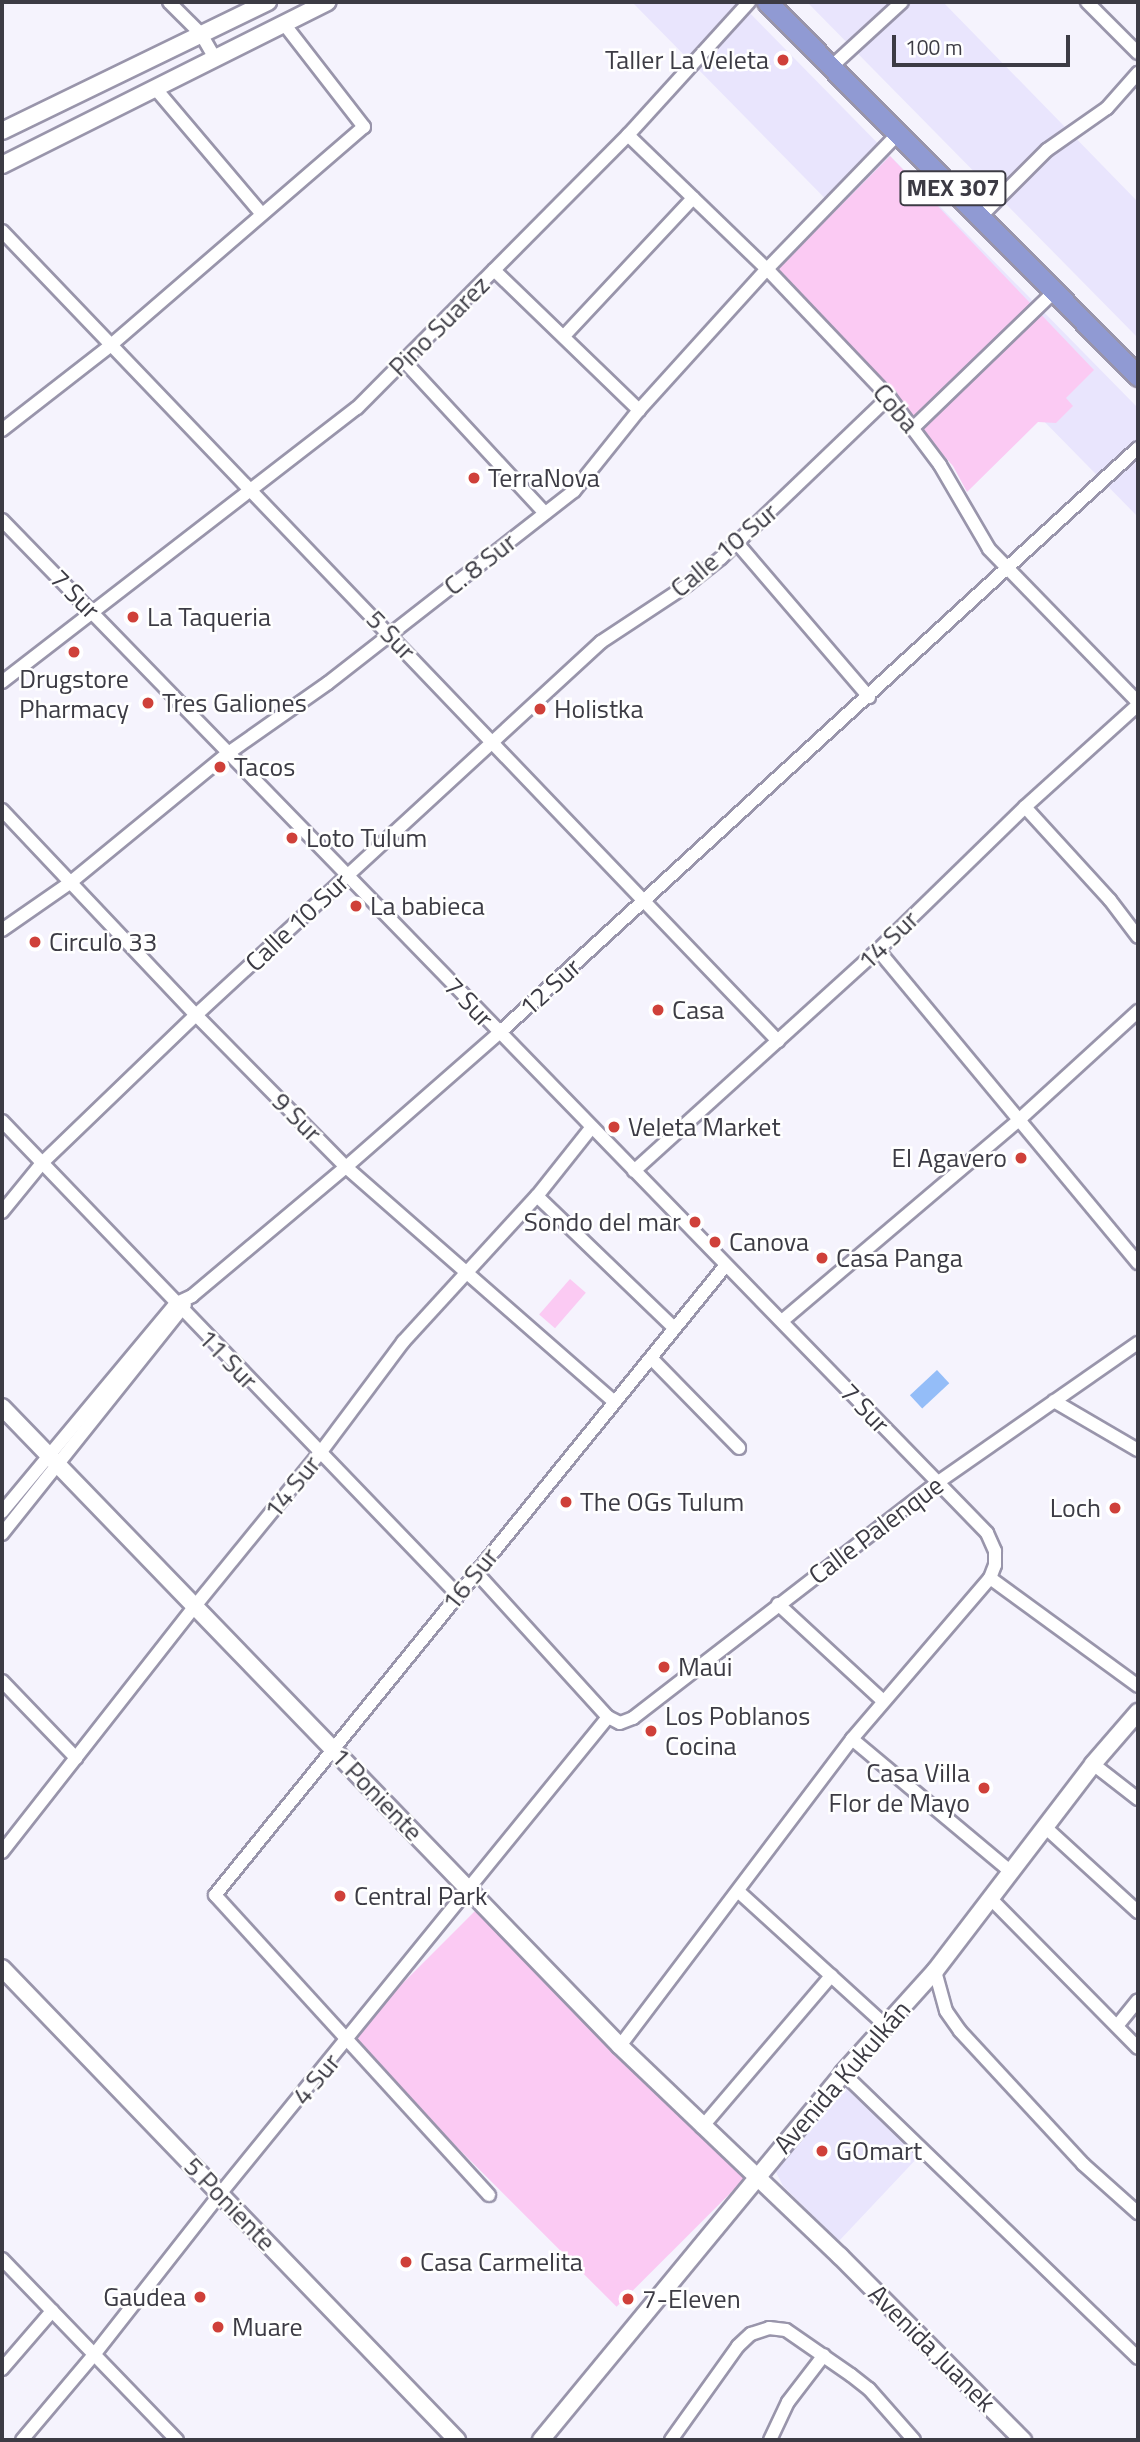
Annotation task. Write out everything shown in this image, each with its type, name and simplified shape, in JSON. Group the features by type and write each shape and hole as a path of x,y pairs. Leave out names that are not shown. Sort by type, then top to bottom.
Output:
{"highway":[{"name":"MEX 307","path":"767,2 899,132 1054,292 1136,368"}],"street":[{"path":"169,2 201,34 215,58"},
{"path":"2,131 268,2"},
{"path":"2,164 328,2"},
{"name":"Pino Suarez","path":"2,682 357,408 628,135 749,2"},
{"path":"831,67 901,2"},
{"path":"1087,2 1138,53"},
{"path":"2,430 111,345 364,127 284,24"},
{"path":"980,216 1047,150 1107,108 1138,73"},
{"path":"155,88 262,214"},
{"name":"C. 8 Sur","path":"2,930 71,881 227,754 328,683 573,491 639,410 767,269 899,132"},
{"name":"Coba","path":"628,135 767,269 889,397 940,465 975,529 1008,569 1138,704"},
{"path":"564,336 693,198"},
{"name":"5 Sur","path":"2,231 391,634 493,745 778,1041"},
{"path":"494,270 639,410"},
{"path":"914,427 1054,292"},
{"path":"405,362 545,513"},
{"name":"Calle 10 Sur","path":"2,1212 42,1164 196,1015 493,745 601,642 683,588 737,543 889,397"},
{"name":"12 Sur","path":"178,1308 346,1167 499,1033 1138,448"},
{"name":"7 Sur","path":"2,520 94,612 346,877 987,1533 995,1551 995,1565 990,1578"},
{"path":"737,543 869,697"},
{"name":"14 Sur","path":"634,1171 878,950 1025,807 1138,704"},
{"path":"1025,807 1110,900 1138,937"},
{"name":"9 Sur","path":"2,810 196,1015 346,1167 614,1402"},
{"path":"878,950 1021,1118 1138,1263"},
{"path":"782,1321 1021,1118 1138,1011"},
{"name":"11 Sur","path":"2,1121 178,1308 457,1594"},
{"name":"14 Sur","path":"2,1852 195,1606 320,1453 403,1342 537,1196 591,1128"},
{"path":"537,1196 674,1328"},
{"name":"16 Sur","path":"347,2042 215,1895 726,1265"},
{"path":"6,1507 53,1460 178,1308"},
{"name":"Calle Palenque","path":"614,1720 633,1718 937,1483 1138,1343"},
{"path":"651,1358 740,1448"},
{"path":"1054,1401 1138,1450"},
{"name":"1 Poniente","path":"2,1407 620,2046 756,2177"},
{"path":"2,1534 21,1511 53,1460"},
{"path":"6,1507 21,1511"},
{"path":"475,1572 614,1720"},
{"path":"620,2046 852,1739 990,1578 1138,1686"},
{"path":"778,1604 883,1701"},
{"path":"2,1681 76,1758"},
{"name":"Avenida Kukulkán","path":"541,2440 843,2073 935,1971 1093,1765 1138,1712"},
{"name":"4 Sur","path":"22,2440 93,2356 220,2194 347,2042 468,1889 614,1720"},
{"path":"852,1739 1011,1872"},
{"path":"1093,1765 1138,1799"},
{"path":"1045,1827 1138,1912"},
{"path":"739,1892 885,2025"},
{"path":"991,1899 1138,2048"},
{"name":"5 Poniente","path":"2,1968 457,2440"},
{"path":"935,1971 946,2011 960,2031 1083,2164 1138,2213"},
{"path":"702,2127 831,1976"},
{"path":"1117,2026 1138,2000"},
{"path":"347,2042 489,2195"},
{"path":"843,2073 1138,2358"},
{"name":"Avenida Juanek","path":"756,2177 840,2256 1023,2440"},
{"path":"2,2259 177,2440"},
{"path":"2,2369 52,2311"},
{"path":"675,2439 738,2346 751,2334 769,2328 786,2330 869,2389 914,2440"},
{"path":"770,2440 788,2402 824,2355"}],"shaded area":[{"path":"632,2 739,2 1138,408 1138,517"},
{"path":"807,2 943,2 1138,202 1138,338"},
{"path":"890,156 1094,370 1066,398 1073,406 1056,423 1038,422 967,492 953,466 778,269"},
{"path":"570,1279 586,1293 555,1328 539,1314"},
{"path":"478,1908 747,2177 617,2307 348,2038"},
{"path":"848,2086 921,2154 839,2241 783,2186 775,2170"}],"water":[{"path":"937,1370 949,1383 922,1408 910,1395"}],"place":[{"name":"Taller La Veleta","path":"783,60"},
{"name":"TerraNova","path":"474,478"},
{"name":"La Taqueria","path":"133,617"},
{"name":"Drugstore Pharmacy","path":"74,652"},
{"name":"Tres Galiones","path":"148,703"},
{"name":"Holistka","path":"540,709"},
{"name":"Tacos","path":"220,767"},
{"name":"Loto Tulum","path":"292,838"},
{"name":"La babieca","path":"356,906"},
{"name":"Circulo 33","path":"35,942"},
{"name":"Casa","path":"658,1010"},
{"name":"Veleta Market","path":"614,1127"},
{"name":"El Agavero","path":"1021,1158"},
{"name":"Sondo del mar","path":"695,1222"},
{"name":"Canova","path":"715,1242"},
{"name":"Casa Panga","path":"822,1258"},
{"name":"The OGs Tulum","path":"566,1502"},
{"name":"Loch","path":"1115,1508"},
{"name":"Maui","path":"664,1667"},
{"name":"Los Poblanos Cocina","path":"651,1731"},
{"name":"Casa Villa Flor de Mayo","path":"984,1788"},
{"name":"Central Park","path":"340,1896"},
{"name":"GOmart","path":"822,2151"},
{"name":"Casa Carmelita","path":"406,2262"},
{"name":"Gaudea","path":"200,2297"},
{"name":"7-Eleven","path":"628,2299"},
{"name":"Muare","path":"218,2327"}]}
